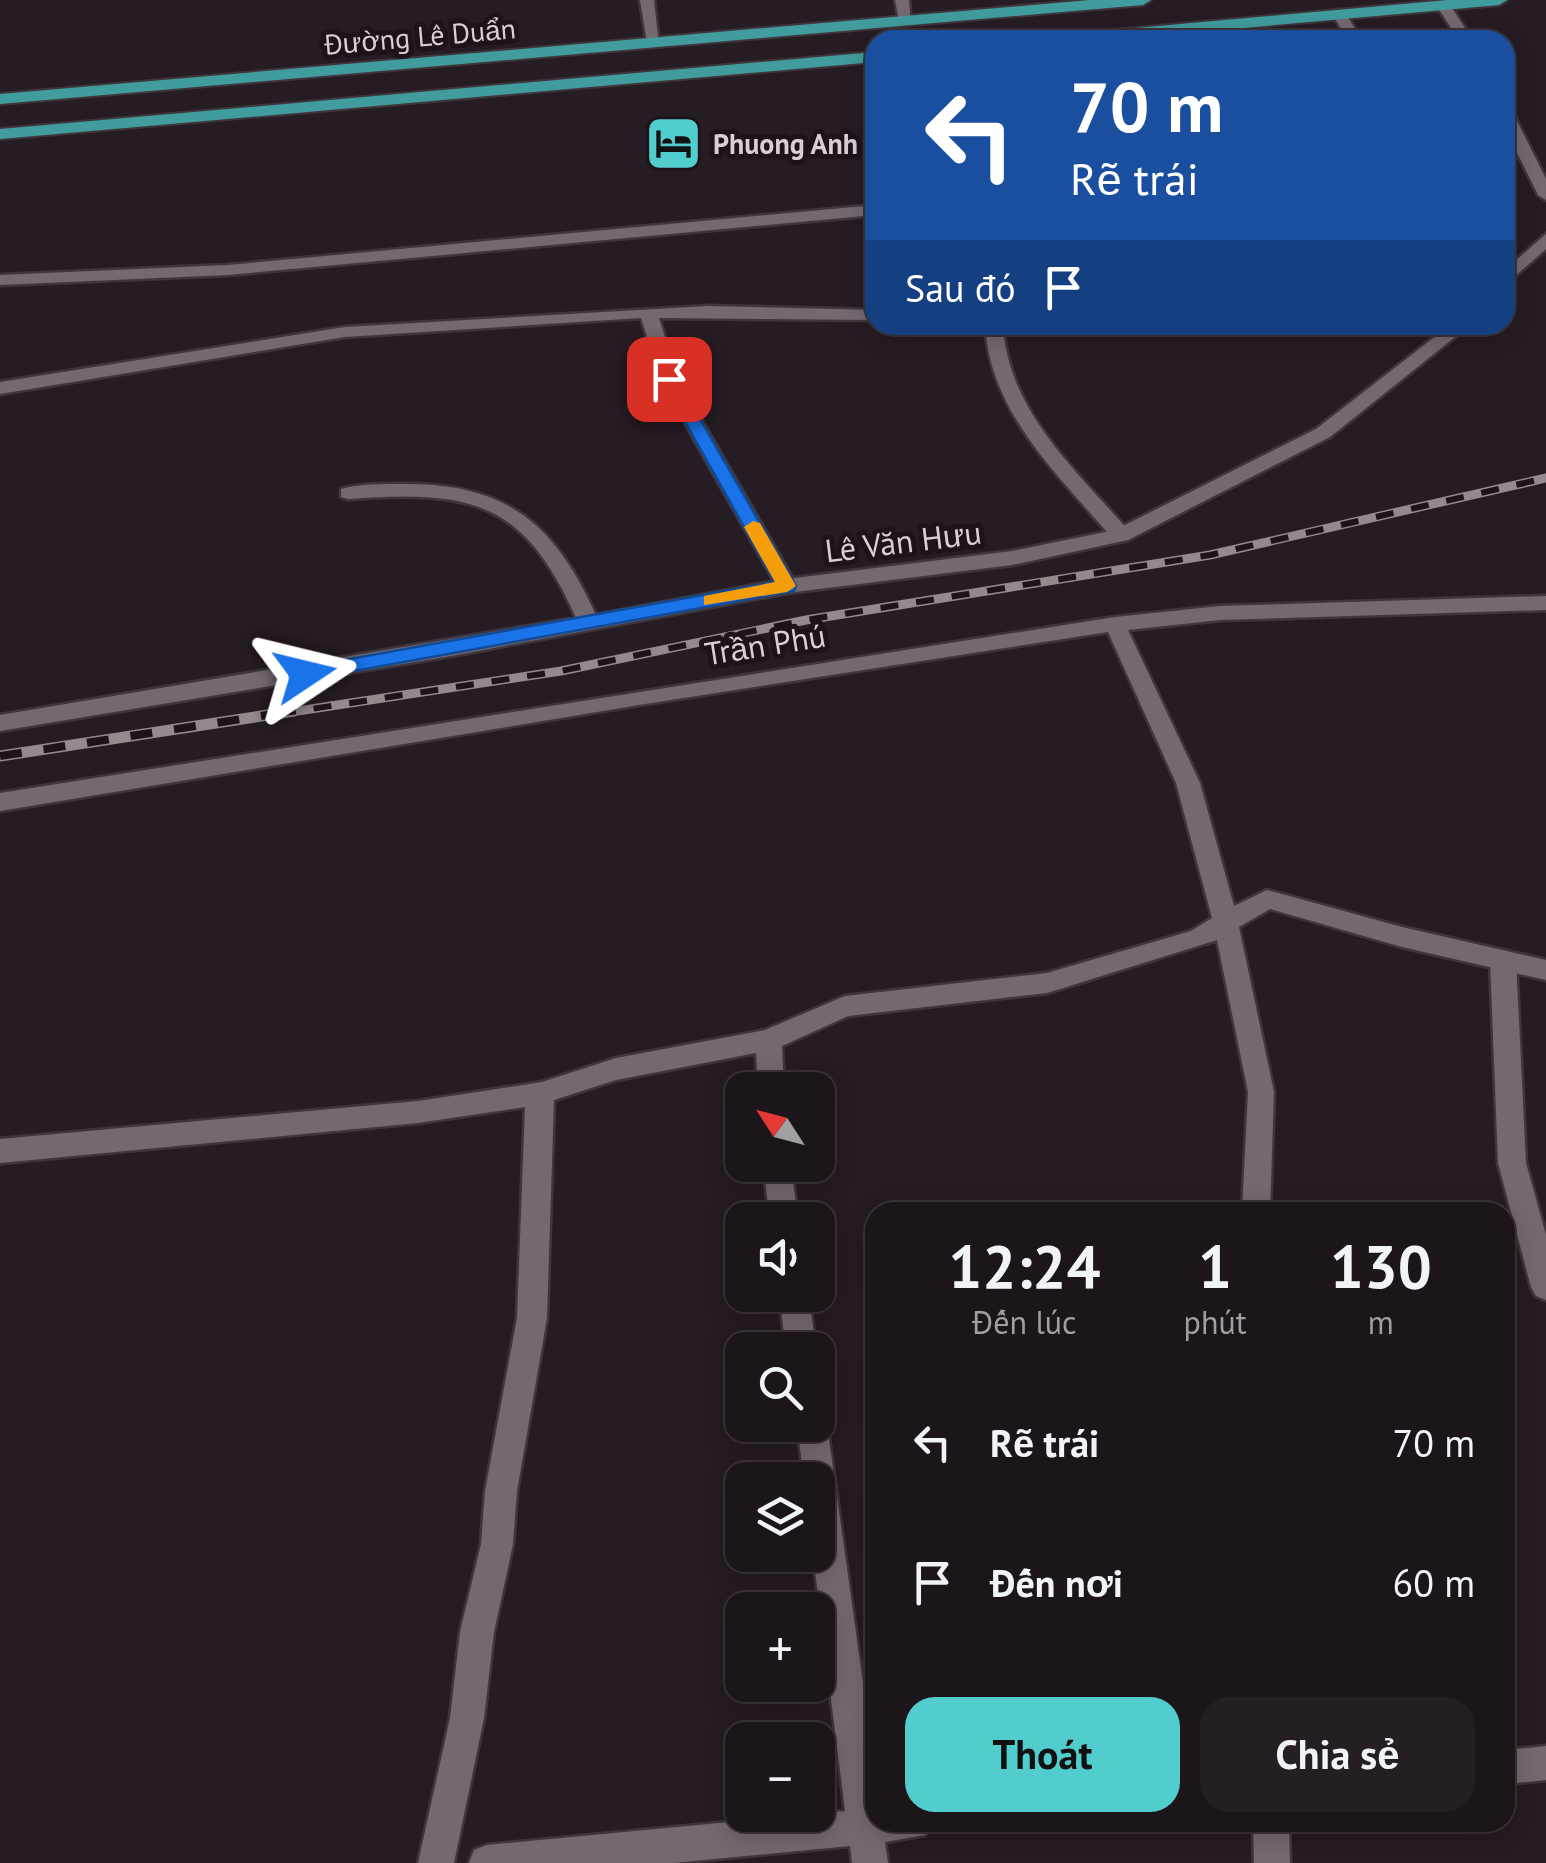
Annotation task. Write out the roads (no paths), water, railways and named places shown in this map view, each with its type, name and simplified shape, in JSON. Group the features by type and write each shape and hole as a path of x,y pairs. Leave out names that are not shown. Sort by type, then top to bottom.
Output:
{"highway":[{"name":"Đường Lê Duẩn","path":"0,100 1143,0"},
{"path":"1166,30 1499,0"},
{"path":"654,43 663,76"},
{"name":"Đường Lê Duẩn","path":"0,134 865,58"}],"street":[{"path":"647,0 654,43"},
{"path":"902,0 906,21"},
{"path":"1443,5 1459,30"},
{"path":"1339,14 1349,30"},
{"path":"1515,134 1546,194"},
{"path":"0,280 228,270 865,211"},
{"path":"1515,270 1546,239"},
{"path":"0,388 345,332 708,311 865,314"},
{"path":"649,314 669,379 787,586"},
{"path":"995,335 1000,366 1024,418 1121,535"},
{"name":"Lê Văn Hưu","path":"0,723 787,586 1012,558 1121,535 1324,432 1447,335"},
{"path":"348,493 445,489 486,499 522,523 552,552 571,576 589,623"},
{"name":"Trần Phú","path":"0,802 1114,624 1220,614 1546,603"},
{"path":"1114,624 1188,783 1226,923 1261,1092 1256,1202"},
{"path":"0,1151 200,1130 321,1123 542,1093 616,1069 768,1040 845,1006 1047,983 1199,938 1268,899 1546,970"},
{"path":"1503,960 1512,1163 1546,1286"},
{"path":"768,1040 770,1072"},
{"path":"436,1863 466,1718 477,1632 497,1544 501,1491 532,1318 538,1109 542,1093"},
{"path":"814,1442 865,1820"},
{"path":"1515,1765 1546,1763"},
{"path":"487,1863 865,1827"},
{"path":"867,1832 870,1863"},
{"path":"1271,1832 1272,1863"}],"railway":[{"path":"278,714 561,671 806,620 1210,555 1546,478"},
{"path":"0,756 294,711"}],"place":[{"name":"Phuong Anh","path":"674,143"}]}
